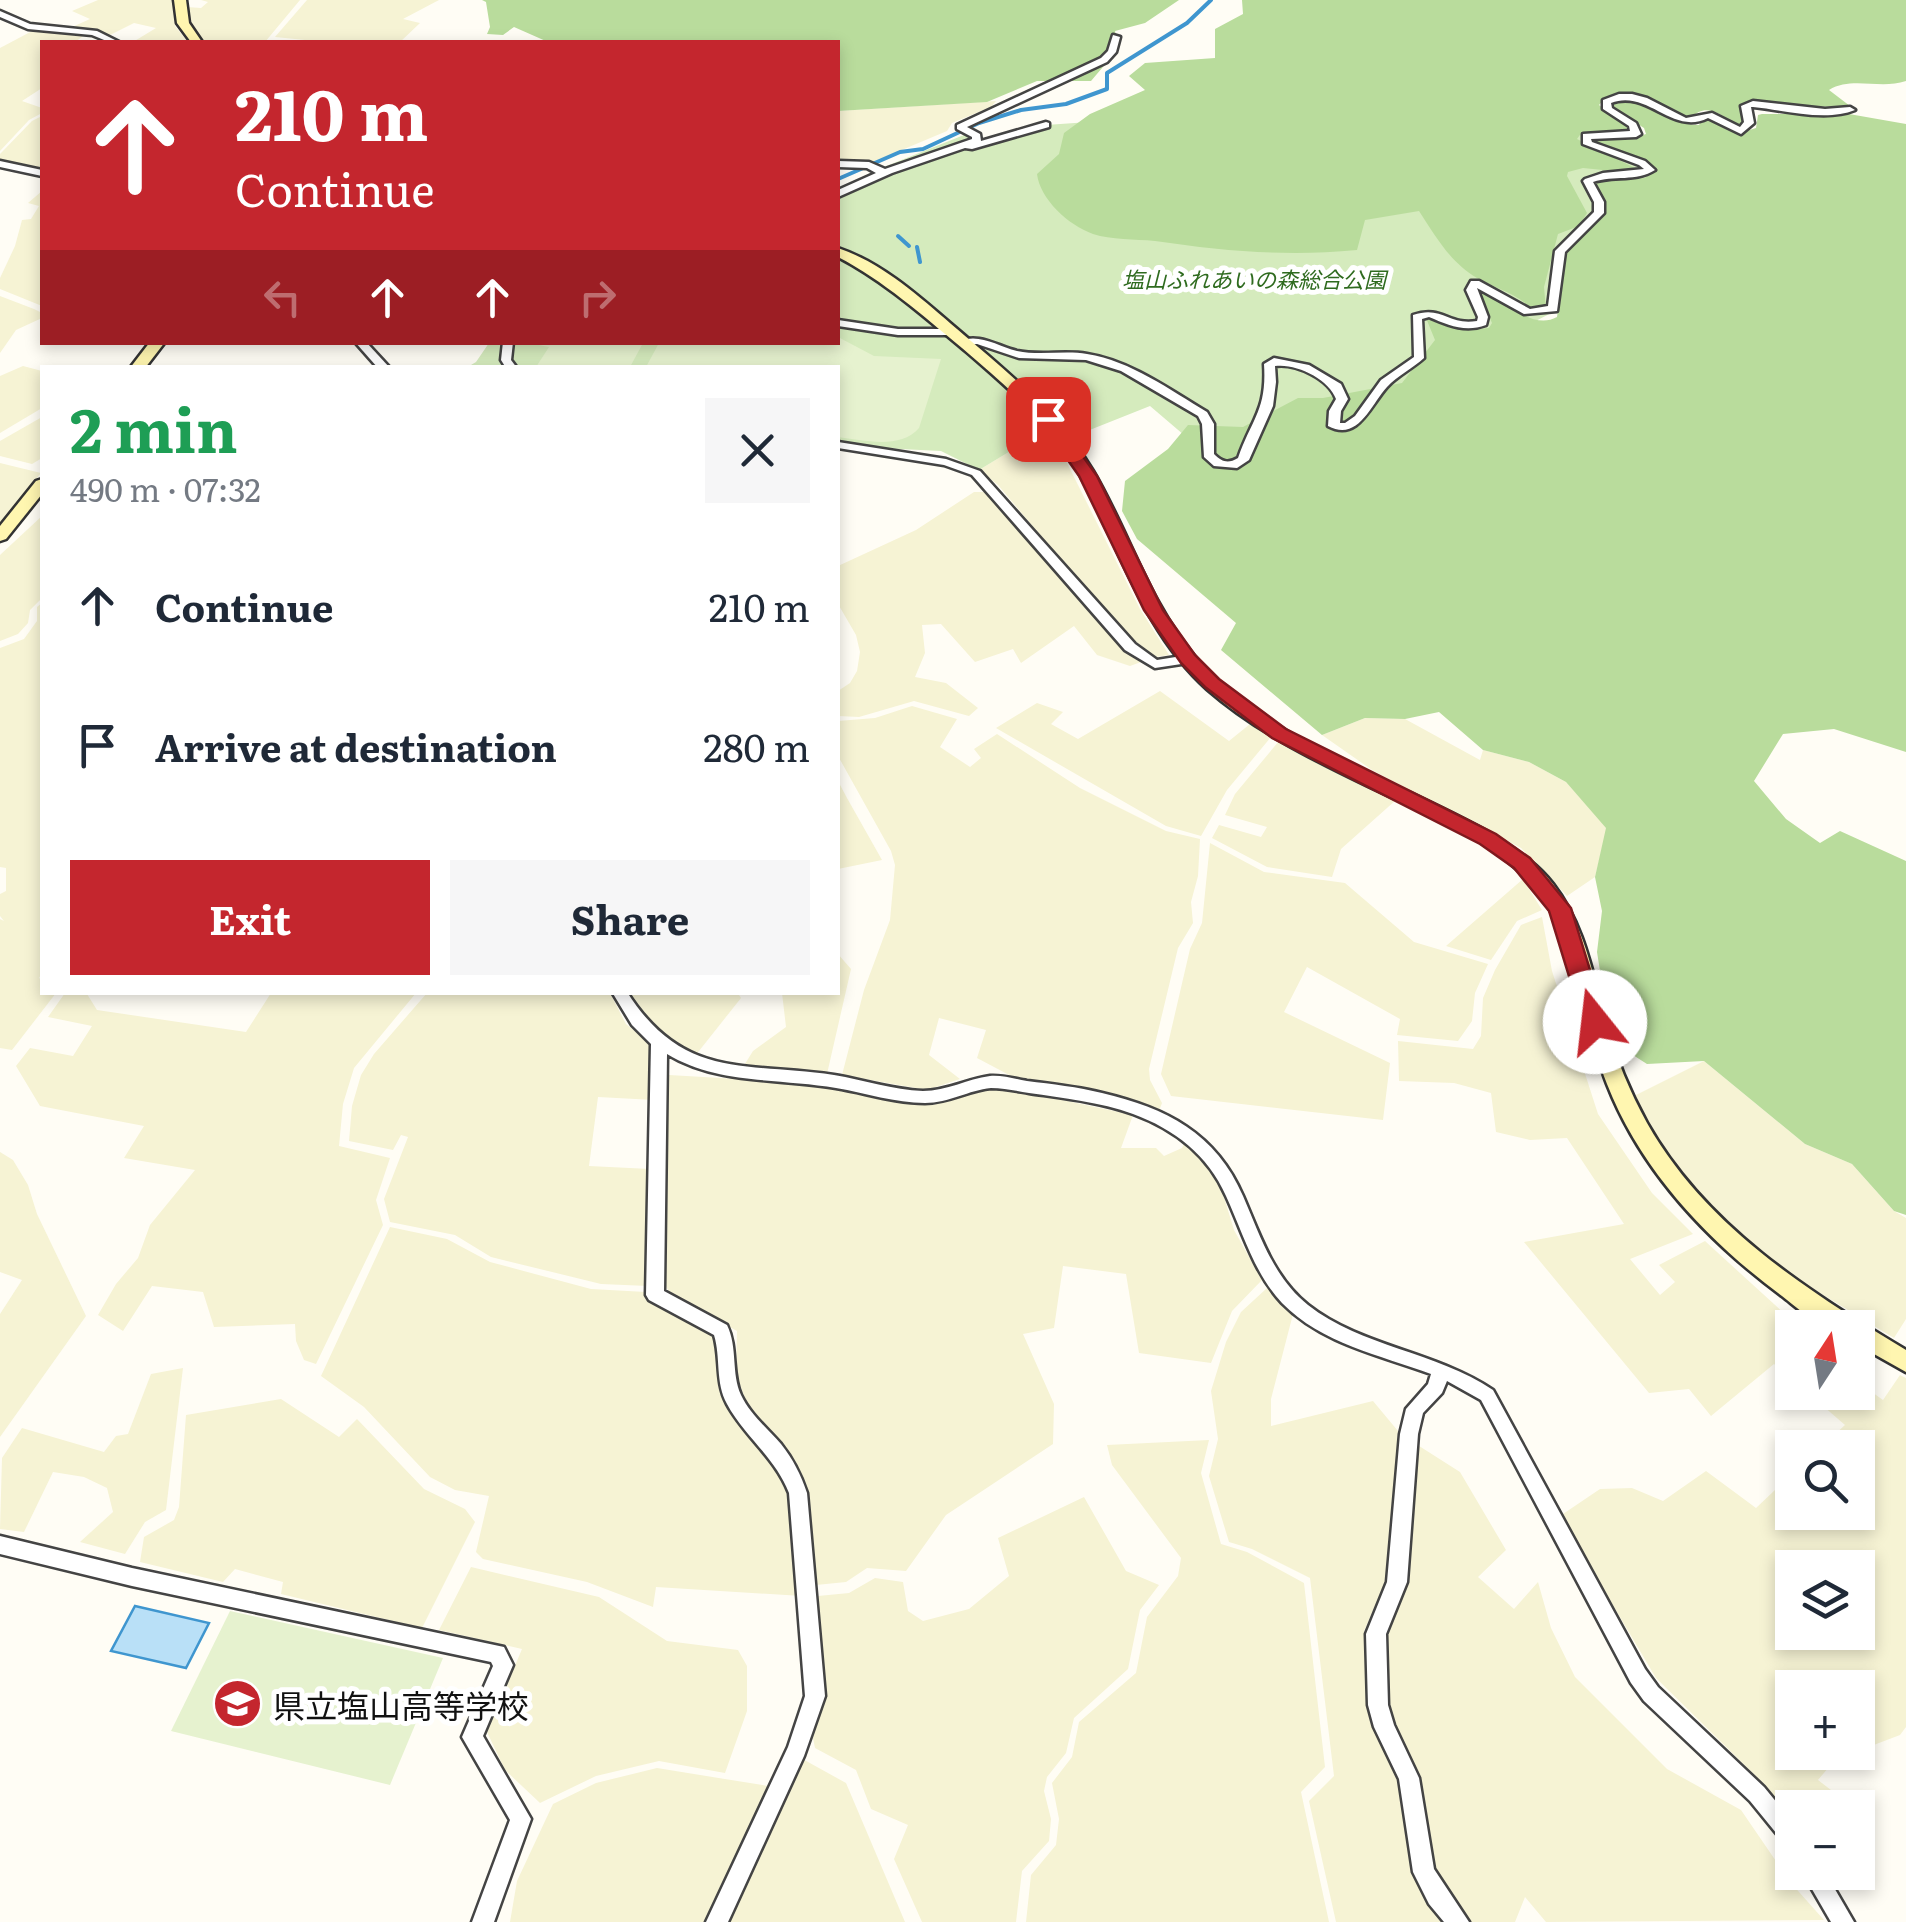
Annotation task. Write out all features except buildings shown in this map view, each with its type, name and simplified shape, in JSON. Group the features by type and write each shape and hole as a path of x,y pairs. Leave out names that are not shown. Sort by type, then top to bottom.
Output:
{"street":[{"path":"180,0 183,23 196,40"},
{"path":"0,14 28,26 94,33 111,40"},
{"path":"942,154 976,140 977,136 960,128 968,122 1104,60 1112,52 1116,37"},
{"path":"840,322 957,337 1020,356 1087,357 1125,369 1202,414 1208,424 1208,455 1218,464 1232,466 1243,460 1250,436 1272,402 1269,364 1278,360 1305,368 1337,386 1342,399 1334,411 1334,426 1347,427 1359,418 1385,382 1419,358 1417,317 1429,313 1461,326 1482,324 1472,290 1475,284 1525,311 1552,310 1560,252 1600,213 1600,202 1588,181 1597,176 1641,175 1650,170 1642,163 1588,144 1586,136 1636,134 1633,126 1608,108 1606,102 1618,95 1631,96 1689,121 1709,115 1741,131 1749,123 1746,106 1753,104 1850,110"},
{"path":"840,164 876,168 1046,125"},
{"path":"0,164 40,173"},
{"path":"840,193 876,168"},
{"path":"840,253 886,276 1032,403 1063,436 1088,476 1153,610 1188,659 1212,683 1279,734 1488,839 1522,863 1547,889 1568,927 1614,1082 1653,1154 1698,1211 1747,1256 1820,1310"},
{"path":"140,365 156,345"},
{"path":"363,345 382,365"},
{"path":"840,446 946,462 976,473 1130,647 1155,664 1188,659"},
{"path":"0,536 40,486"},
{"path":"620,995 628,1012 659,1044 686,1060 720,1070 931,1097 978,1082 997,1082 1102,1100 1166,1119 1197,1138 1217,1162 1254,1249 1283,1293 1299,1308 1332,1329 1470,1382 1494,1405 1553,1523 1651,1694 1757,1794 1775,1816"},
{"path":"659,1044 652,1285 661,1301 721,1330 727,1340 729,1387 734,1400 785,1459 792,1474 798,1493 816,1675 807,1724 717,1922"},
{"path":"1875,1344 1906,1362"},
{"path":"1442,1370 1436,1388 1415,1409 1409,1434 1397,1582 1376,1634 1378,1706 1409,1778 1424,1872 1458,1922"},
{"path":"0,1545 132,1577 498,1654 503,1665 472,1738 521,1819 483,1922"},
{"path":"1823,1890 1843,1922"}],"shaded area":[{"path":"98,0 173,0 175,26 186,40 136,40 156,28 134,23 110,35 70,28 90,19 72,11"},
{"path":"201,0 300,0 267,40 201,40 184,17 187,7 201,8 208,2"},
{"path":"307,0 439,0 403,19 420,23 402,40 275,37"},
{"path":"34,30 86,34 78,40 40,40 40,89 22,101 40,107 40,114 29,120 0,151 0,48"},
{"path":"996,101 991,107 952,123 947,131 871,163 840,162 840,111"},
{"path":"40,117 40,170 0,162 0,154"},
{"path":"40,193 40,305 0,289 0,278 22,220 31,219 39,206 28,203"},
{"path":"0,296 40,312 40,319 16,330 0,353"},
{"path":"23,366 40,370 40,409 0,433 0,376"},
{"path":"40,418 40,459 32,464 0,456 0,441"},
{"path":"1057,443 1140,609 1169,655 1156,657 1118,628 998,485 979,470 1019,446"},
{"path":"0,463 40,473 40,474 0,523"},
{"path":"974,492 990,492 1111,635 1141,662 1130,666 1097,655 1074,626 1021,663 1013,649 975,662 941,624 922,625 925,653 915,677 946,683 978,708 969,716 914,701 859,717 840,716 840,690 857,671 860,652 856,635 840,607 840,565 916,530"},
{"path":"40,518 40,600 18,634 0,641 0,555"},
{"path":"40,605 39,978 40,995 54,995 12,1050 0,1048 0,919 4,921 0,916 0,894 6,891 6,868 0,867 0,648 24,639 37,621"},
{"path":"1160,691 1229,741 1250,724 1271,737 1227,790 1201,836 1166,826 996,728 1037,703 1063,712 1051,724 1078,739"},
{"path":"912,706 957,719 940,747 970,767 981,758 974,749 997,734 1080,788 1166,831 1200,839 1198,876 1191,902 1193,923 1178,948 1149,1069 1162,1103 1159,1111 1098,1092 1011,1076 977,1058 986,1030 939,1018 929,1055 960,1079 927,1090 842,1075 864,990 890,920 895,865 840,760 840,721 875,718"},
{"path":"1365,718 1405,719 1480,760 1483,750 1529,762 1566,782 1607,828 1595,877 1567,896 1521,848 1372,770 1322,735"},
{"path":"1279,741 1396,800 1341,849 1332,877 1267,867 1212,838 1219,825 1261,837 1267,827 1225,815 1235,794"},
{"path":"840,785 847,798 882,860 840,869"},
{"path":"1210,843 1264,872 1345,883 1414,942 1488,964 1475,993 1472,1021 1458,1041 1397,1035 1400,1019 1307,967 1284,1012 1390,1063 1383,1120 1171,1096 1161,1074 1190,949 1202,923"},
{"path":"1523,879 1542,910 1517,921 1491,960 1446,946"},
{"path":"1542,917 1552,971 1598,1114 1652,1193 1693,1234 1630,1259 1660,1295 1675,1282 1659,1265 1705,1241 1780,1310 1775,1310 1775,1365 1711,1416 1689,1389 1649,1393 1524,1242 1624,1224 1567,1138 1530,1140 1496,1132 1491,1093 1454,1083 1399,1081 1398,1041 1473,1049 1481,1036 1483,998 1521,925"},
{"path":"840,956 851,969 827,1074 743,1067 753,1051 786,1027 782,995 840,995"},
{"path":"64,995 88,995 97,1010 246,1032 270,995 414,995 354,1068 343,1104 339,1146 390,1158 376,1200 383,1225 316,1364 304,1360 296,1341 295,1324 214,1327 203,1292 152,1286 123,1331 98,1315 116,1284 138,1258 150,1225 195,1170 124,1158 144,1126 40,1106 16,1066 30,1048 73,1056 92,1026 48,1017"},
{"path":"425,995 611,995 626,1024 648,1042 655,1060 654,1100 598,1097 589,1166 650,1169 648,1286 601,1284 491,1257 455,1235 390,1222 384,1199 408,1137 401,1135 393,1150 349,1141 352,1106 361,1075 374,1054"},
{"path":"629,995 741,998 695,1056 666,1039 636,1011"},
{"path":"1704,1061 1805,1144 1852,1164 1894,1211 1906,1218 1906,1319 1894,1338 1875,1326 1875,1310 1848,1310 1746,1248 1672,1171 1632,1097"},
{"path":"669,1075 806,1083 932,1105 990,1089 1025,1092 1133,1115 1121,1148 1156,1148 1164,1156 1182,1148 1186,1140 1197,1148 1220,1184 1234,1230 1262,1280 1232,1311 1211,1363 1139,1353 1126,1274 1063,1266 1054,1328 1023,1334 1054,1404 1053,1444 946,1515 906,1571 867,1568 846,1582 816,1585 800,1473 747,1404 736,1374 737,1331 671,1295 664,1283"},
{"path":"0,1152 13,1160 28,1185 37,1214 86,1316 0,1437 0,1314 22,1280 0,1272"},
{"path":"390,1227 447,1239 490,1262 591,1289 646,1292 651,1302 705,1326 720,1342 724,1398 785,1468 802,1596 656,1587 653,1607 587,1582 483,1559 476,1552 489,1496 455,1490 430,1477 364,1407 321,1376"},
{"path":"1267,1288 1293,1314 1271,1399 1271,1426 1373,1401 1398,1431 1388,1576 1364,1631 1367,1694 1372,1723 1400,1771 1414,1877 1445,1922 1336,1922 1309,1801 1334,1776 1310,1578 1229,1542 1209,1476 1218,1439 1211,1391 1226,1342 1241,1312"},
{"path":"183,1368 166,1510 145,1522 125,1554 80,1542 113,1512 107,1488 84,1477 53,1472 24,1532 0,1529 2,1458 22,1428 104,1452 116,1436 128,1434 151,1374"},
{"path":"1900,1375 1906,1378 1906,1727 1900,1735 1875,1745 1875,1670 1775,1670 1775,1770 1826,1770 1818,1780 1831,1790 1775,1790 1775,1798 1656,1678 1560,1516 1600,1489 1632,1488 1663,1501 1706,1471 1756,1508 1775,1490 1775,1530 1875,1530 1875,1430 1840,1430 1845,1425 1828,1410 1875,1410 1875,1394 1883,1400"},
{"path":"281,1399 339,1437 357,1419 424,1489 465,1509 475,1522 422,1628 281,1594 283,1582 235,1569 223,1582 140,1562 144,1537 174,1520 179,1507 186,1415"},
{"path":"1209,1440 1201,1473 1221,1544 1247,1552 1304,1583 1325,1767 1301,1792 1329,1922 1026,1922 1031,1875 1056,1845 1059,1819 1052,1783 1072,1757 1079,1722 1136,1673 1147,1617 1178,1576 1181,1558 1112,1465 1107,1445"},
{"path":"1416,1444 1460,1472 1506,1550 1478,1577 1514,1609 1538,1582 1551,1628 1575,1677 1667,1769 1741,1810 1775,1860 1775,1890 1797,1890 1824,1920 1546,1922 1525,1897 1515,1922 1468,1922 1440,1890 1430,1861 1416,1770 1384,1700 1383,1627"},
{"path":"1084,1497 1126,1571 1159,1585 1140,1610 1128,1669 1074,1718 1066,1753 1047,1777 1044,1791 1051,1819 1049,1841 1022,1871 1016,1922 922,1922 894,1859 908,1825 871,1809 856,1770 815,1748 813,1738 824,1684 818,1596 849,1593 875,1578 903,1582 908,1611 923,1621 969,1609 1009,1576 998,1538"},
{"path":"471,1567 599,1597 667,1641 738,1650 747,1666 747,1711 725,1773 659,1761 596,1776 540,1803 505,1770 487,1732 522,1649 439,1630"},
{"path":"799,1757 846,1783 905,1922 726,1922"},
{"path":"657,1768 768,1786 709,1922 510,1922 517,1881 553,1804 596,1783"}],"green space":[{"path":"482,0 1179,0 1145,23 1115,31 1119,48 1091,81 1037,81 987,102 840,111 840,40 543,40 514,27 503,35 487,34 490,27 486,2"},
{"path":"1242,0 1906,0 1906,81 1847,84 1829,90 1850,106 1751,109 1741,125 1709,111 1689,119 1631,94 1609,97 1599,105 1633,132 1582,132 1577,139 1635,168 1632,173 1583,168 1568,172 1587,213 1579,226 1558,234 1544,287 1546,309 1533,310 1513,295 1467,272 1444,248 1419,211 1365,220 1357,250 1306,253 1231,250 1107,237 1084,230 1065,218 1049,202 1037,174 1059,154 1064,133 1090,114 1145,90 1129,76 1145,63 1215,58 1215,29 1243,14"},
{"path":"1620,98 1688,124 1699,125 1704,117 1709,117 1743,132 1756,128 1758,115 1762,114 1849,114 1906,124 1906,752 1834,729 1783,734 1754,781 1786,819 1820,843 1840,831 1906,861 1906,1215 1894,1211 1852,1164 1805,1144 1704,1061 1647,1064 1611,1041 1597,952 1602,911 1595,877 1606,828 1566,782 1529,762 1483,750 1439,712 1405,719 1365,718 1322,735 1221,650 1236,623 1137,539 1122,511 1125,481 1168,449 1188,425 1243,427 1298,398 1323,398 1402,383 1435,340 1426,318 1465,330 1489,328 1492,323 1478,292 1484,290 1528,317 1557,317 1568,244 1603,216 1591,180 1645,178 1653,170 1644,161 1589,140 1627,140 1646,134 1644,128 1611,107"},
{"name":"塩山ふれあいの森総合公園","path":"1233,112 1545,113 1634,136 1650,171 1658,236 1554,308 1559,309 1359,412 1218,464 1150,406 1057,443 1019,446 979,470 941,451 840,446 840,365 471,365 488,345 840,345 840,193 887,173 879,169 969,133 976,141 894,170 1046,125"},
{"path":"840,338 874,356 941,359 919,428 902,439 881,442 840,437 840,365 647,365 658,345 840,345"},
{"path":"539,345 642,345 631,365 537,365 549,347"},
{"path":"230,1611 443,1658 390,1785 171,1731"}],"water":[{"path":"135,1606 209,1623 186,1668 111,1651"}],"waterway":[{"path":"840,178 900,152 923,149 979,123 1021,110 1066,104 1107,89 1107,73 1187,23 1211,0"},
{"path":"898,236 909,246"},
{"path":"917,247 920,262"}],"place":[{"name":"県立塩山高等学校","path":"238,1704"}],"route":[{"path":"1048,419 1088,476 1153,610 1188,659 1212,683 1279,734 1488,839 1522,863 1560,908 1595,1022"}]}
